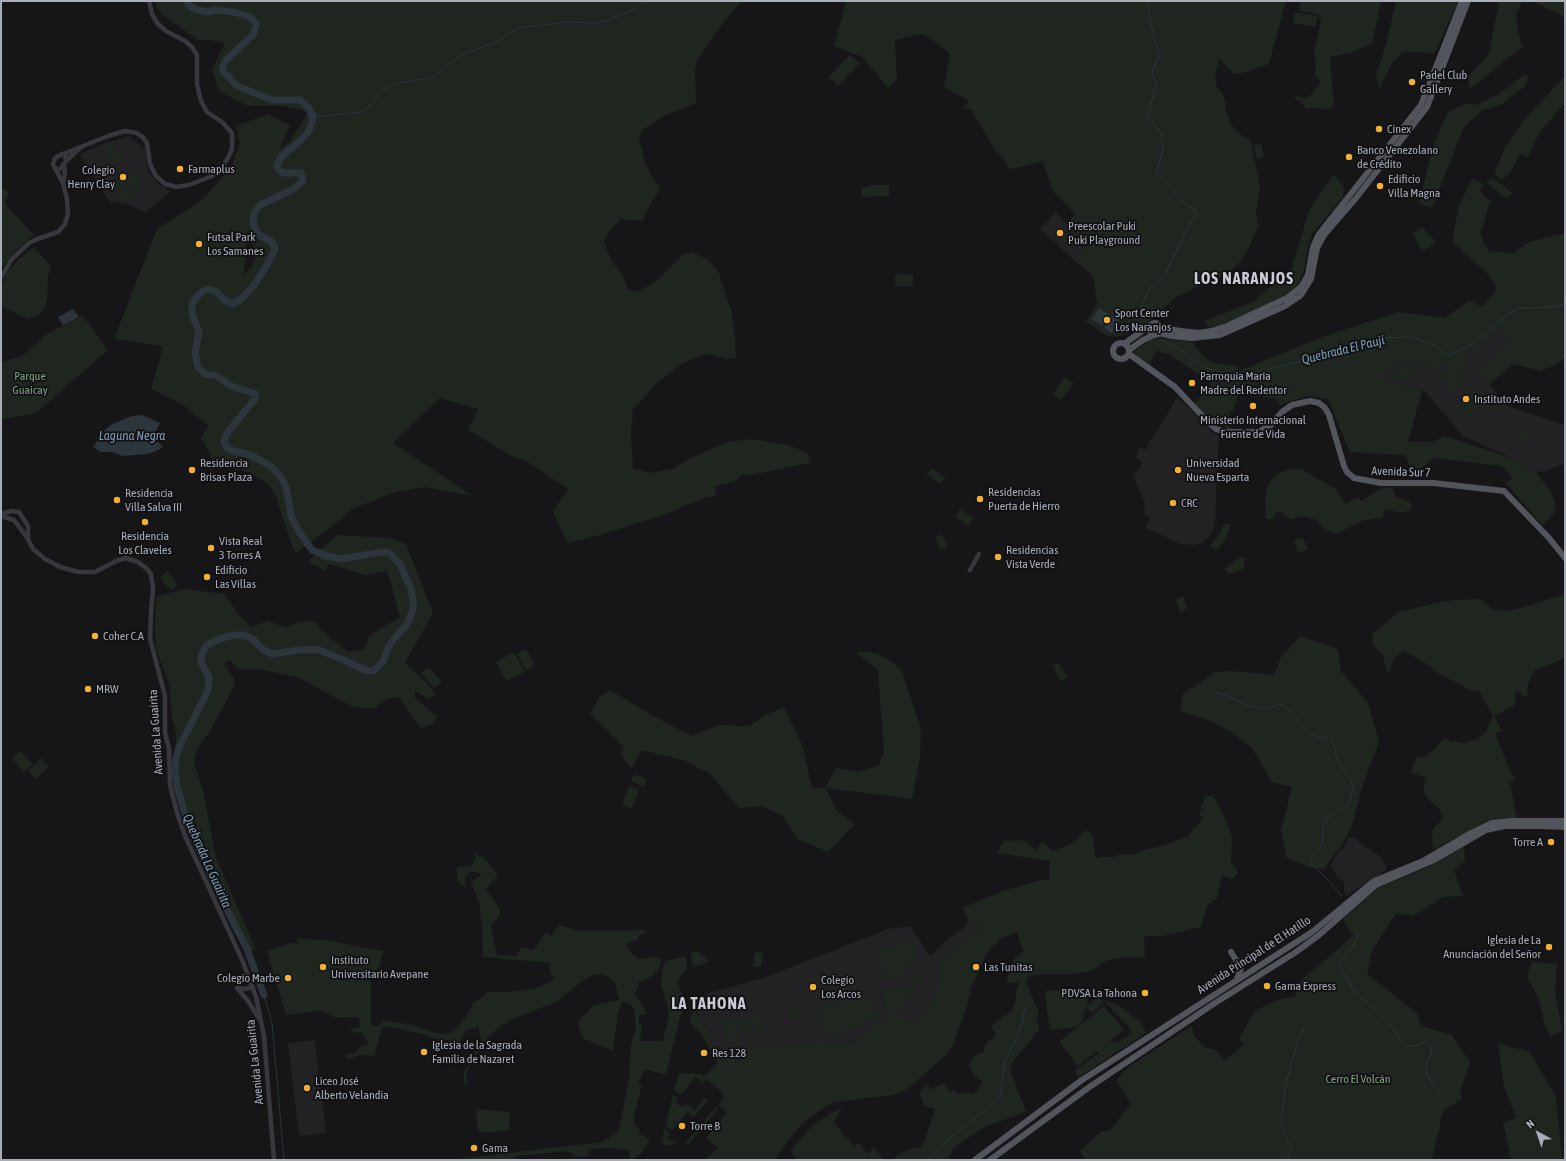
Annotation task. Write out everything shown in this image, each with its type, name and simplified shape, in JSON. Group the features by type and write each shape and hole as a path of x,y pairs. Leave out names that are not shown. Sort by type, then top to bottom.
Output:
{"main road":[{"path":"1161,326 1161,330 1157,334 1143,340 1129,352 1126,358 1117,358 1114,354 1115,346 1119,343 1124,344 1154,322 1168,329 1199,333 1212,331 1227,326 1283,300 1302,286 1308,275 1313,247 1319,234 1340,210 1421,105 1462,1"},
{"path":"1149,326 1150,332 1172,336 1191,338 1220,335 1285,306 1300,295 1311,279 1315,267 1317,248 1324,235 1356,198 1427,107 1468,1"},
{"path":"1124,344 1129,352"},
{"name":"Avenida Sur 7","path":"1129,352 1175,387 1209,423 1216,429 1222,431 1258,432 1270,426 1282,412 1292,405 1310,401 1319,403 1325,408 1329,415 1344,466 1347,472 1354,478 1368,482 1386,484 1429,483 1504,491 1549,538 1565,558"},
{"name":"Avenida Principal de El Hatillo","path":"975,1160 1082,1080 1312,932 1374,881 1423,861 1486,825 1512,821 1565,821"},
{"name":"Avenida Principal de El Hatillo","path":"990,1160 1088,1088 1221,999 1296,952 1319,935 1376,885 1436,859 1486,830 1505,826 1565,827"},
{"path":"1231,952 1241,968 1236,981"}],"street":[{"path":"1,278 9,263 29,244 37,239 58,232 64,225 68,214 68,206 63,183 53,164 54,160 58,156 117,133 125,131 136,133 143,137 147,143 150,164 156,176 168,185 176,187 189,185 212,176 220,170 228,158 232,149 232,133 222,122 207,112 200,101 198,93 197,58 195,52 185,41 166,31 158,24 152,14 149,1"},
{"path":"56,170 60,169 80,148"},
{"path":"63,154 65,155 63,183"},
{"path":"17,524 16,515 19,510"},
{"name":"Avenida La Guairita","path":"1,515 19,510 28,526 28,539"},
{"name":"Avenida La Guairita","path":"1,515 11,518 28,539 33,549 55,565 73,572 95,572 116,561 126,558 142,564 153,580 150,640 165,696 164,733 169,748 170,785 177,814 192,853 232,937 253,988 262,1022 265,1045 274,1160"},
{"path":"970,570 979,554"},
{"path":"253,988 236,988 248,1001 262,1022"}],"shaded area":[{"name":"Colegio Henry Clay","path":"129,136 145,149 148,171 157,183 171,191 145,213 127,204 110,202 80,154 105,143"},
{"name":"Preescolar Puki Puki Playground","path":"1056,212 1086,246 1074,260 1040,229"},
{"name":"Instituto Andes","path":"1500,331 1509,343 1476,372 1489,384 1507,406 1565,425 1565,463 1547,471 1536,472 1514,459 1463,436 1424,390 1422,391 1379,376 1402,361 1431,367"},
{"name":"Universidad Nueva Esparta","path":"1177,397 1212,432 1219,435 1215,520 1213,530 1208,538 1201,543 1194,545 1181,544 1146,528 1150,517 1144,514 1145,503 1133,476 1143,463 1135,457 1138,453 1138,448 1147,449 1148,443 1161,425"},
{"path":"1354,837 1364,846 1377,854 1386,865 1386,870 1346,896 1344,882 1337,877 1331,865 1339,851 1346,845 1348,838"},
{"name":"Colegio Los Arcos","path":"976,920 980,930 965,940 936,968 941,971 938,986 930,1004 915,1023 897,1016 911,985 904,989 903,986 893,990 885,990 881,995 887,1013 885,1020 872,1026 855,1041 845,1044 830,1041 728,1052 715,1046 705,1023 697,1012 694,1011 695,1002 709,993 766,977 888,929 910,926 930,956 949,938"},
{"name":"Liceo José Alberto Velandia","path":"315,1040 326,1133 299,1136 288,1043"}],"green space":[{"path":"155,1 742,1 723,23 697,60 695,70 696,103 664,116 644,129 639,138 645,163 654,180 661,187 646,212 643,221 621,219 610,230 604,241 613,263 623,275 628,290 636,292 650,285 662,276 683,254 692,252 707,259 719,273 731,309 735,337 736,358 726,359 714,355 704,354 682,364 657,383 633,408 631,434 633,468 650,473 672,469 695,456 727,442 751,439 788,445 808,453 810,463 751,475 742,474 736,481 715,486 716,496 704,498 663,515 600,535 568,543 553,511 568,489 526,461 512,456 468,430 478,409 440,398 393,443 473,496 425,487 396,492 354,508 296,553 291,543 275,494 269,485 251,473 242,470 217,468 201,437 209,426 183,405 151,389 163,346 114,339 157,229 201,201 231,168 240,143 236,126 268,114 290,126 279,150 291,140 308,112 284,106 248,106 219,91 212,69 225,43 209,40 198,40 163,15 157,8","holes":["247,232 256,253 254,264 244,275"]},
{"path":"846,1 1286,1 1269,64 1243,73 1234,74 1219,58 1215,77 1217,88 1222,92 1225,100 1226,110 1230,122 1236,131 1251,142 1260,187 1256,212 1258,227 1249,248 1239,263 1232,270 1209,284 1195,288 1175,298 1142,328 1138,329 1138,327 1133,324 1127,335 1124,333 1120,336 1107,336 1086,322 1098,303 1093,276 1074,260 1086,246 1067,224 1075,214 1052,190 1043,161 1008,169 1006,161 995,150 971,109 962,109 969,101 944,87 950,54 929,37 921,34 895,40 897,79 888,88 862,57 834,46"},
{"path":"1301,1 1381,1 1372,44 1350,53 1330,57 1334,105 1329,109 1306,108 1302,103 1294,98 1296,96 1307,98 1321,82 1315,75 1316,64 1314,53 1321,21 1317,14 1299,11"},
{"path":"1396,1 1458,1 1435,53 1403,52 1391,65 1379,89 1376,74 1385,48"},
{"path":"1499,1 1522,1 1516,14 1522,47 1470,89 1468,77 1489,54"},
{"path":"1532,1 1565,1 1565,18 1559,14"},
{"path":"1295,12 1317,16 1316,27 1293,23"},
{"path":"849,55 860,63 838,86 829,77"},
{"path":"1524,75 1528,76 1525,86 1502,104 1481,111 1464,127 1432,208 1419,204 1433,146 1448,112 1469,103 1477,105 1500,93"},
{"path":"1565,76 1565,103 1539,133 1528,157 1520,154 1511,172 1502,180 1494,174 1505,147 1524,120"},
{"path":"113,142 124,159 114,166 103,149"},
{"path":"1261,143 1264,157 1257,159 1253,145"},
{"path":"133,171 144,188 134,195 123,177"},
{"path":"1334,174 1344,187 1343,197 1312,234 1308,246 1305,266 1299,284 1287,295 1236,319 1210,329 1204,321 1253,302 1292,268 1309,210"},
{"path":"1492,177 1513,193 1507,199 1487,183"},
{"path":"121,178 133,195 123,202 111,185"},
{"path":"1472,179 1484,184 1480,191 1490,201 1481,233 1483,241 1489,251 1512,254 1529,242 1565,233 1565,357 1556,365 1540,371 1514,364 1489,384 1476,372 1509,343 1500,331 1464,357 1466,366 1462,370 1462,379 1466,383 1454,393 1438,374 1452,365 1431,367 1402,361 1379,376 1422,391 1408,442 1432,442 1445,436 1514,459 1536,472 1553,495 1556,507 1553,515 1542,525 1506,483 1512,478 1502,466 1434,458 1414,474 1405,455 1350,452 1328,399 1306,396 1280,405 1276,399 1239,392 1233,412 1230,411 1228,427 1214,425 1194,405 1211,383 1168,353 1164,354 1157,350 1149,365 1133,353 1150,340 1156,338 1192,342 1205,358 1216,364 1237,366 1239,371 1322,337 1398,312 1445,318 1470,300 1482,307 1497,289 1488,274 1452,242 1459,205"},
{"path":"869,185 889,185 889,196 862,197 862,187 869,187"},
{"path":"1,188 9,192 5,204 34,235 18,248 4,264 1,270"},
{"path":"1422,227 1436,242 1423,251 1412,234"},
{"path":"33,247 51,266 48,277 45,308 38,315 27,319 1,306 1,287 6,274 19,259"},
{"path":"895,274 913,275 913,286 895,286"},
{"name":"Parque Guaicay","path":"83,316 108,350 36,413 1,420 1,362 22,356 48,333"},
{"path":"1399,364 1417,366 1409,382 1389,377"},
{"path":"1065,377 1074,383 1061,400 1053,394"},
{"path":"1474,390 1484,402 1465,418 1455,407"},
{"path":"1523,429 1531,432 1525,445 1517,442"},
{"path":"932,468 945,478 940,484 927,474"},
{"path":"1291,469 1301,469 1336,489 1346,504 1358,497 1361,501 1380,489 1393,487 1396,497 1409,501 1412,506 1410,510 1402,513 1385,509 1383,517 1362,521 1334,534 1326,530 1316,520 1305,516 1291,519 1280,512 1276,513 1273,519 1266,519 1265,498 1267,487 1272,479 1279,473"},
{"path":"1165,497 1182,497 1182,506 1165,507"},
{"path":"960,509 974,518 969,526 955,517"},
{"path":"1224,524 1231,524 1227,537 1216,551 1210,545 1219,535"},
{"path":"942,534 948,547 941,550 935,537"},
{"path":"337,535 389,538 406,544 433,613 405,663 427,683 436,695 428,699 415,691 415,698 438,717 432,724 420,728 399,697 387,699 376,707 367,709 351,706 297,677 258,669 240,670 229,660 224,664 234,678 234,687 210,731 197,749 194,763 203,790 216,858 256,950 245,951 195,847 185,823 175,787 176,734 172,717 169,683 156,650 156,597 184,589 225,594 238,614 251,627 268,621 287,628 295,623 305,621 316,622 321,630 348,652 364,649 369,636 400,617 387,570 366,575 328,564 326,571 308,561"},
{"path":"1303,537 1308,550 1298,552 1294,540"},
{"path":"1245,557 1243,569 1228,574 1225,568 1239,558"},
{"path":"167,571 178,585 171,591 160,577"},
{"path":"1565,594 1565,658 1534,671 1528,684 1527,698 1516,690 1515,705 1494,716 1502,731 1495,733 1512,775 1516,779 1510,783 1517,819 1487,821 1433,850 1432,831 1442,819 1440,809 1432,803 1423,792 1426,778 1411,772 1416,758 1427,756 1445,738 1453,742 1463,743 1477,739 1486,732 1493,716 1479,691 1470,690 1432,670 1432,667 1404,651 1393,659 1390,672 1387,673 1383,655 1373,645 1372,634 1399,612 1436,603 1455,600 1481,599 1492,609 1507,611"},
{"path":"1184,597 1187,608 1180,613 1176,599"},
{"path":"1300,636 1338,649 1341,671 1368,703 1379,742 1363,784 1352,825 1343,843 1324,869 1310,868 1286,857 1281,830 1292,787 1272,782 1252,748 1231,732 1208,720 1180,711 1183,694 1216,672 1232,671 1274,675 1281,657"},
{"path":"526,649 535,665 526,670 517,654"},
{"path":"514,652 525,672 506,681 496,662"},
{"path":"855,652 878,654 894,663 902,672 921,729 920,758 912,799 826,788 837,811 855,824 828,852 798,839 783,816 761,806 739,808 710,774 683,760 641,750 632,768 621,756 623,747 590,713 600,696 610,690 691,736 719,725 749,726 766,715 784,707 803,747 812,789 825,788 836,768 858,772 879,765 884,753 878,670"},
{"path":"1058,663 1068,677 1061,681 1052,666"},
{"path":"429,667 442,682 434,688 421,673"},
{"path":"20,751 33,764 24,772 12,759"},
{"path":"41,758 49,767 36,779 28,771"},
{"path":"634,774 647,779 644,787 631,781"},
{"path":"629,786 639,790 631,809 622,805"},
{"path":"1205,796 1213,796 1232,836 1231,863 1238,873 1233,879 1225,876 1221,877 1217,898 1208,904 1201,927 1162,936 1144,936 1145,957 1118,958 1106,961 1091,971 1072,974 1043,974 1030,976 1026,979 1039,1013 1036,1019 1039,1025 1039,1030 1012,1063 1010,1070 1026,1112 982,1128 954,1148 948,1160 892,1160 911,1149 918,1148 923,1145 935,1109 924,1106 919,1092 928,1084 930,1090 944,1083 950,1092 955,1090 957,1094 969,1092 974,1094 983,1082 973,1075 972,1070 968,1067 975,1055 984,1052 984,1047 997,1034 990,1027 1013,1010 1019,982 1006,983 1013,960 1023,951 1017,932 1002,938 989,950 972,985 954,1043 945,1056 906,1090 894,1095 833,1102 807,1119 774,1160 705,1160 718,1149 706,1138 727,1113 718,1105 724,1098 723,1093 706,1079 703,1083 696,1077 681,1095 674,1090 679,1073 700,1074 704,1076 718,1063 700,1032 689,1022 694,1011 702,1019 715,1046 728,1052 814,1042 830,1041 845,1044 855,1041 872,1026 885,1020 887,1013 881,990 893,990 903,986 905,989 911,985 910,982 919,974 924,977 898,1016 915,1023 930,1004 938,986 941,971 936,968 948,953 980,930 976,920 966,926 968,918 963,908 1000,892 1041,880 1049,880 1050,861 997,853 1004,841 1022,840 1036,850 1042,842 1053,851 1069,845 1087,830 1093,836 1095,856 1098,859 1101,857 1114,857 1121,854 1133,855 1140,851 1166,845 1188,836 1203,818 1199,816"},
{"name":"Cerro El Volcán","path":"1464,847 1465,861 1454,870 1463,896 1443,897 1413,916 1396,913 1372,951 1367,974 1418,1014 1421,1026 1452,1035 1470,1062 1460,1091 1462,1099 1443,1111 1432,1160 1086,1160 1080,1151 1100,1132 1110,1130 1131,1104 1116,1080 1127,1068 1192,1026 1194,1036 1205,1047 1216,1050 1225,1060 1243,1045 1239,1039 1254,1011 1278,1000 1295,996 1301,980 1353,935 1343,919 1378,888 1421,870"},
{"path":"471,851 484,858 498,875 486,890 500,908 500,916 491,926 497,955 516,956 522,947 531,950 535,948 546,932 551,936 559,925 578,931 645,930 646,932 638,936 639,939 626,944 631,953 639,959 660,957 661,963 658,971 654,972 653,976 639,982 635,995 643,1005 646,1013 645,1015 639,1015 639,1024 642,1024 640,1041 663,1041 669,1013 661,985 663,967 666,961 686,956 687,969 680,976 678,984 685,1002 684,1008 680,1017 666,1075 645,1069 638,1084 642,1085 634,1115 635,1124 637,1128 640,1129 640,1134 650,1139 642,1153 632,1160 630,1160 629,1150 605,1148 592,1149 587,1156 576,1157 569,1151 515,1156 514,1160 448,1160 602,1142 619,1131 630,1071 631,1044 636,1025 634,1009 630,1004 622,1001 618,1013 613,1051 582,1038 578,1021 594,1005 619,1000 615,983 607,976 601,974 593,975 581,982 556,1002 510,1020 500,1026 483,1043 466,1073 468,1085 464,1085 464,1072 482,1042 478,1026 465,1031 460,1043 436,1039 422,1034 390,1027 382,1028 374,1056 357,1056 348,1060 346,1055 356,1052 359,1047 369,1044 361,1032 353,1033 351,1029 361,1026 358,1017 336,1018 324,1012 316,1011 286,1015 267,951 291,943 298,943 297,938 330,941 383,951 379,969 368,975 371,983 371,1026 379,1026 382,1021 414,1025 432,1032 443,1034 452,1032 462,1023 461,1019 465,1019 473,1003 483,997 487,992 507,992 538,988 553,980 554,976 549,974 551,963 483,957 482,925 479,902 471,882 481,875 476,872 471,872 468,874 465,877 465,887 457,881 457,867 470,866 474,863 476,856"},
{"path":"909,940 915,953 913,961 907,968 894,978 883,975 878,954 881,949"},
{"path":"691,952 698,952 709,960 708,962 697,966 692,965"},
{"path":"755,952 763,953 761,967 753,966"},
{"path":"1532,962 1557,964 1555,992 1562,1031 1551,1036 1545,1027 1539,1000 1527,977"},
{"path":"867,989 879,1018 826,1038 815,1009"},
{"path":"1046,991 1089,992 1087,1006 1099,997 1104,1003 1092,1013 1086,1007 1082,1021 1076,1027 1050,1030 1045,996"},
{"path":"1103,1000 1118,1005 1142,1023 1146,1033 1079,1077 1074,1071 1099,1053 1097,1051 1078,1066 1059,1042 1104,1006 1124,1030 1108,1043 1111,1041 1113,1043 1118,1042 1132,1033 1128,1026"},
{"path":"795,1006 798,1019 792,1022 786,1011"},
{"path":"760,1014 764,1028 755,1031 751,1017"},
{"path":"733,1018 740,1038 729,1042 721,1022"},
{"path":"748,1018 752,1032 743,1035 739,1021"},
{"path":"1498,1043 1530,1052 1556,1097 1562,1159 1564,1160 1511,1160 1503,1122 1516,1118 1504,1087"},
{"path":"673,1094 678,1099 676,1102 681,1107 688,1104 695,1110 705,1098 708,1100 694,1117 688,1112 672,1130 666,1126"},
{"path":"716,1107 718,1109 688,1145 686,1143"},
{"path":"841,1108 834,1123 854,1146 859,1143 867,1154 874,1148 884,1160 797,1160 790,1152 806,1132 816,1123"},
{"path":"476,1109 510,1112 509,1130 484,1133 480,1132 477,1128"},
{"path":"664,1130 670,1134 667,1138 672,1142 675,1140 677,1141 674,1144 667,1146 662,1142"}],"water":[{"path":"1099,308 1109,314 1102,326 1092,320"},
{"path":"73,309 79,317 63,325 58,317"},
{"path":"1112,315 1120,320 1112,333 1104,328"},
{"name":"Laguna Negra","path":"142,415 160,423 153,437 163,447 147,454 122,456 112,452 100,452 93,447 105,430 112,424 132,416"}],"waterway":[{"name":"Quebrada La Guairita","path":"186,1 191,7 198,10 208,12 216,10 233,12 250,17 256,23 253,35 225,61 223,71 237,86 272,100 300,100 309,108 313,117 308,132 281,157 277,165 278,169 282,173 301,173 303,181 292,190 260,205 254,213 253,223 256,231 272,242 275,249 255,284 241,299 233,304 224,300 217,292 208,289 199,294 192,303 193,317 199,332 195,353 198,367 205,374 217,376 231,386 256,394 255,399 227,433 224,442 225,445 230,450 250,455 258,459 272,467 281,477 286,487 291,516 300,533 312,550 326,556 341,559 382,552 389,553 400,564 411,589 413,599 413,609 408,623 393,640 388,648 383,662 373,671 365,670 319,650 299,650 272,654 262,649 253,639 244,635 235,635 219,639 207,645 202,653 201,662 209,677 208,691 179,747 176,758 175,772 177,787 188,825 219,894 247,949 264,995"},
{"path":"313,117 361,112 367,109 381,92 393,84 430,78 437,75 459,56 501,40 512,31 519,28 566,22 597,23 609,20 630,11 645,1"},
{"name":"Quebrada El Paují","path":"1142,310 1142,306 1149,289 1165,274 1188,226 1196,215 1195,209 1186,205 1156,172 1163,151 1161,133 1148,117 1156,83 1152,72 1159,56 1151,25 1147,1"},
{"name":"Quebrada El Paují","path":"1160,340 1177,347 1203,367 1238,377 1341,351 1385,338 1412,337 1434,345 1447,356 1473,344 1498,322 1518,308 1555,307 1565,303"},
{"path":"1216,692 1233,698 1246,705 1263,709 1277,705 1284,706 1307,731 1316,736 1330,739 1332,741 1335,748 1337,761 1350,778 1353,789 1349,802 1326,820 1323,827 1322,845 1312,854 1310,859 1342,896"},
{"path":"1357,931 1357,938 1354,945 1340,963 1341,970 1348,978 1352,988 1391,1026 1405,1045 1415,1046 1425,1042 1430,1045 1432,1051 1426,1066 1426,1074 1442,1097"},
{"name":"Quebrada La Guairita","path":"264,995 272,1023 284,1160"},
{"path":"929,1160 951,1137 1000,1098 1005,1060 1017,1037 1025,1007"},
{"path":"1288,1160 1288,1155 1292,1150 1287,1140 1281,1120 1285,1088 1295,1050 1304,1027"}],"place":[{"name":"Padel Club Gallery","path":"1412,82"},
{"name":"Cinex","path":"1379,129"},
{"name":"Banco Venezolano de Crédito","path":"1349,157"},
{"name":"Farmaplus","path":"180,169"},
{"name":"Colegio Henry Clay","path":"123,177"},
{"name":"Edificio Villa Magna","path":"1380,186"},
{"name":"Preescolar Puki Puki Playground","path":"1060,233"},
{"name":"Futsal Park Los Samanes","path":"199,244"},
{"name":"Sport Center Los Naranjos","path":"1107,320"},
{"name":"Parroquia María Madre del Redentor","path":"1192,383"},
{"name":"Instituto Andes","path":"1466,399"},
{"name":"Ministerio Internacional Fuente de Vida","path":"1253,406"},
{"name":"Residencia Brisas Plaza","path":"192,470"},
{"name":"Universidad Nueva Esparta","path":"1178,470"},
{"name":"Residencias Puerta de Hierro","path":"980,499"},
{"name":"Residencia Villa Salva III","path":"117,500"},
{"name":"CRC","path":"1173,503"},
{"name":"Residencia Los Claveles","path":"145,522"},
{"name":"Vista Real 3 Torres A","path":"211,548"},
{"name":"Residencias Vista Verde","path":"998,557"},
{"name":"Edificio Las Villas","path":"207,577"},
{"name":"Coher C.A","path":"95,636"},
{"name":"MRW","path":"88,689"},
{"name":"Torre A","path":"1551,842"},
{"name":"Iglesia de La Anunciación del Señor","path":"1549,947"},
{"name":"Instituto Universitario Avepane","path":"323,967"},
{"name":"Las Tunitas","path":"976,967"},
{"name":"Colegio Marbe","path":"288,978"},
{"name":"Gama Express","path":"1267,986"},
{"name":"Colegio Los Arcos","path":"813,987"},
{"name":"PDVSA La Tahona","path":"1145,993"},
{"name":"Iglesia de la Sagrada Familia de Nazaret","path":"424,1052"},
{"name":"Res 128","path":"704,1053"},
{"name":"Liceo José Alberto Velandia","path":"307,1088"},
{"name":"Torre B","path":"682,1126"},
{"name":"Gama","path":"474,1148"}],"district":[{"name":"LOS NARANJOS","path":"1244,279"},
{"name":"LA TAHONA","path":"709,1004"}]}
